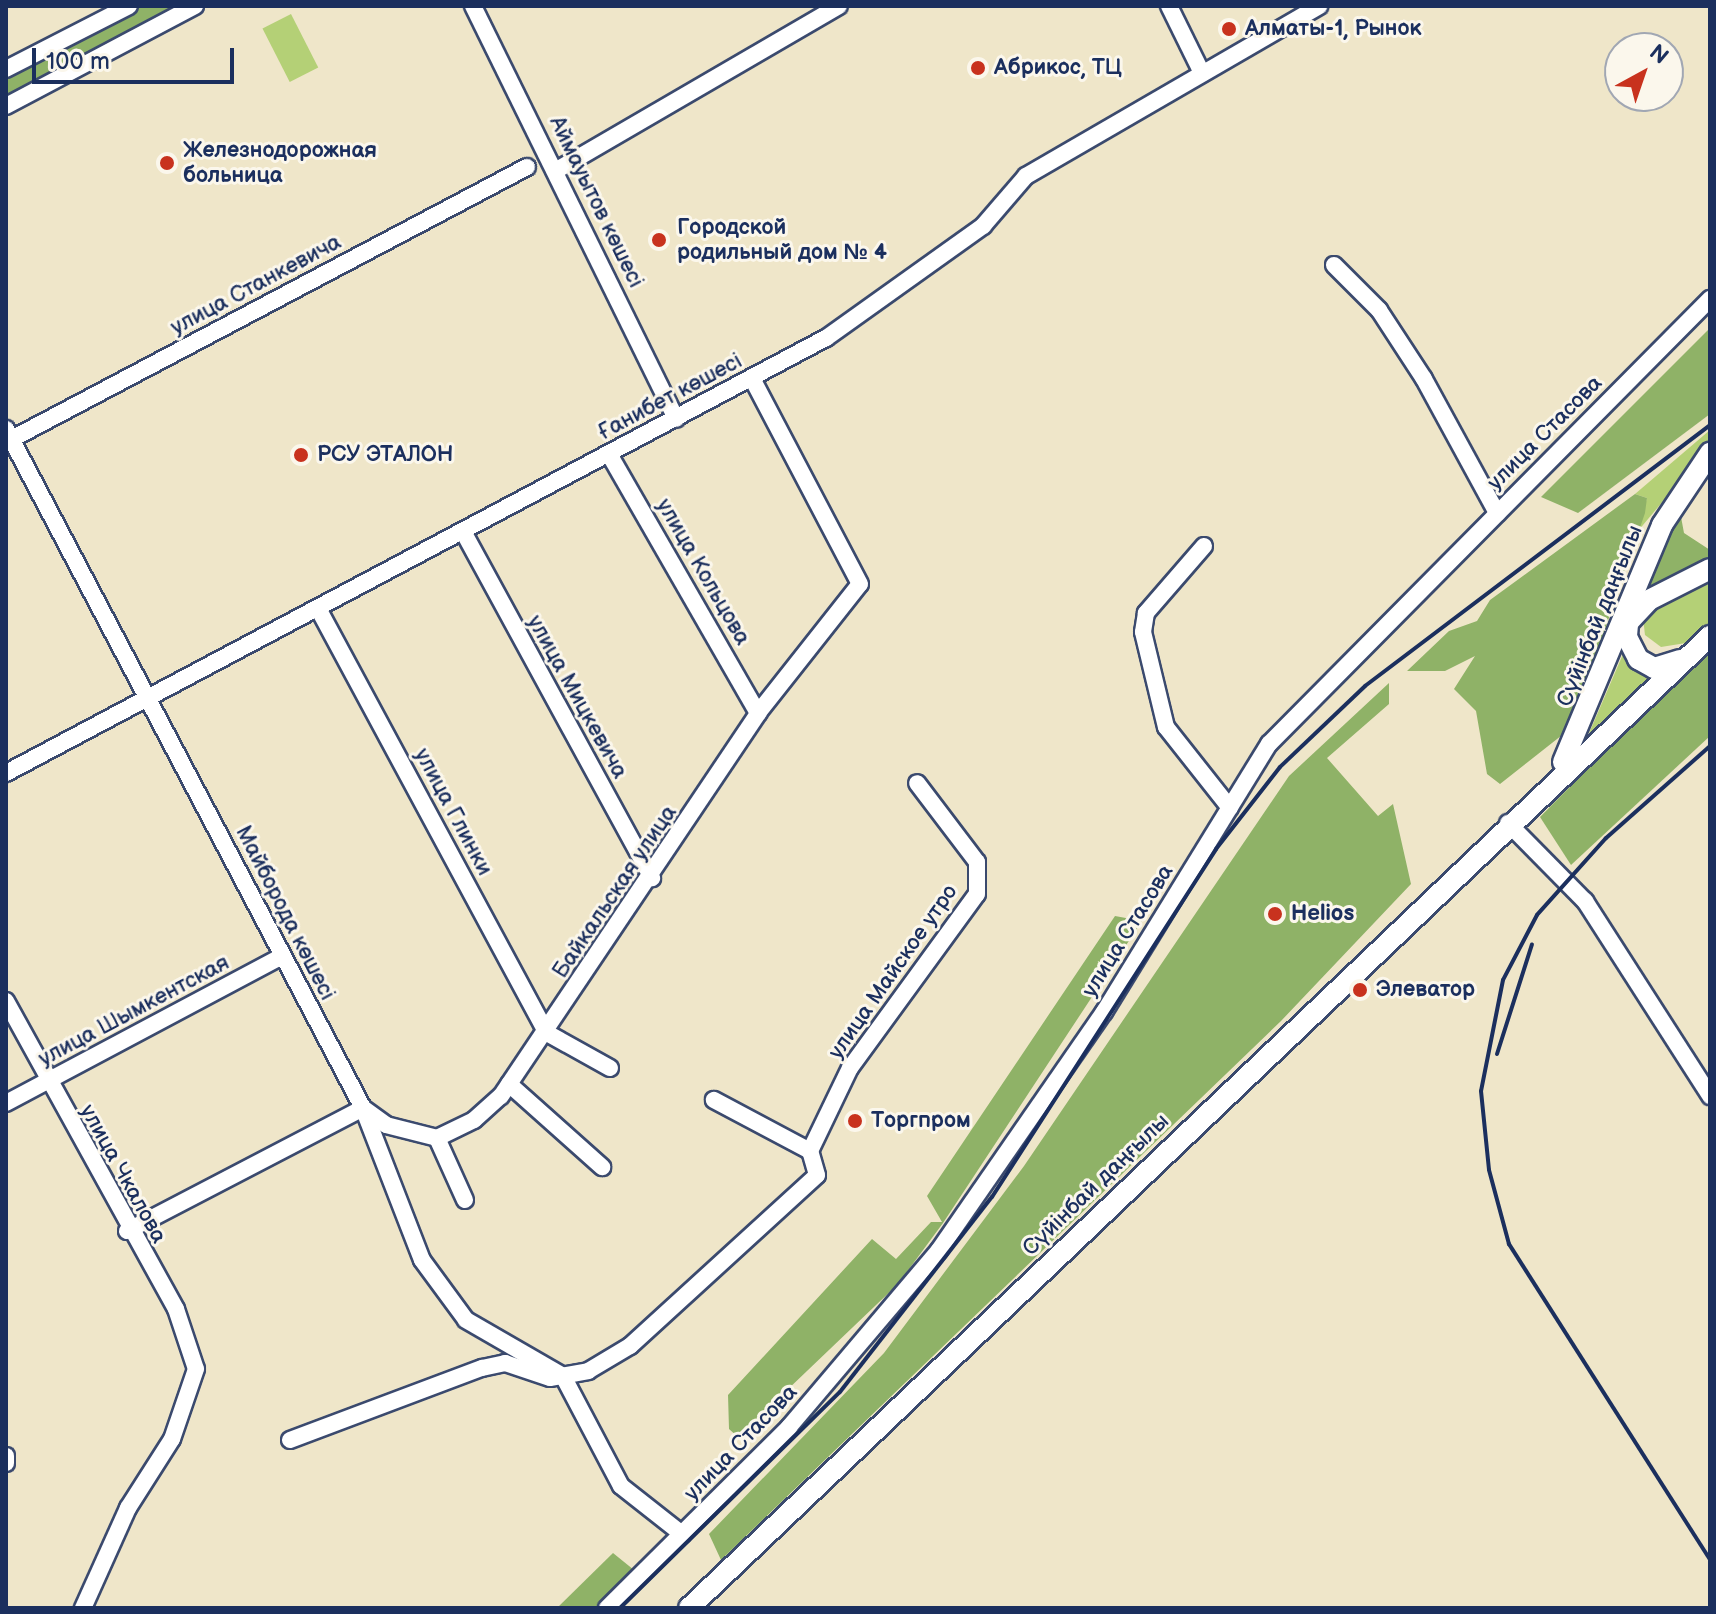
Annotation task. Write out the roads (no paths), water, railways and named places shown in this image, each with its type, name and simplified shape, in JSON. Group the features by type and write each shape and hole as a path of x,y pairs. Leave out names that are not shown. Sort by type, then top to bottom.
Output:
{"main road":[{"name":"Сүйінбай даңғылы","path":"1536,796 1580,733 1609,649 1662,525 1710,453"},
{"path":"1609,649 1649,600 1710,569"},
{"path":"1632,595 1628,623 1631,649 1647,666 1666,666 1693,651"},
{"name":"Сүйінбай даңғылы","path":"689,1608 1536,796 1710,636"}],"street":[{"path":"6,69 129,6"},
{"path":"6,106 195,6"},
{"name":"Аймауытов көшесі","path":"473,6 557,170 676,419"},
{"path":"557,170 818,11 839,6"},
{"path":"1169,6 1202,73"},
{"name":"Ғанибет көшесі","path":"6,773 149,696 320,612 826,338 983,226 1026,176 1319,6"},
{"name":"улица Станкевича","path":"8,437 527,167"},
{"path":"1334,265 1379,310 1424,379 1497,513"},
{"name":"улица Стасова","path":"607,1608 850,1361 939,1250 1104,1012 1269,744 1710,299"},
{"name":"Байкальская улица","path":"437,1138 474,1120 509,1084 652,878 758,713 860,584 752,378"},
{"name":"Майборода көшесі","path":"8,437 149,696 363,1108 422,1260 466,1320 563,1376"},
{"name":"улица Кольцова","path":"609,454 758,713"},
{"name":"улица Мицкевича","path":"465,535 652,878"},
{"path":"1204,546 1146,613 1143,632 1166,727 1230,808"},
{"name":"улица Глинки","path":"320,612 547,1033"},
{"name":"улица Майское утро","path":"563,1376 588,1371 630,1346 817,1175 810,1151 850,1068 977,894 977,862 917,783"},
{"path":"1508,823 1585,901 1710,1096"},
{"name":"улица Шымкентская","path":"6,1103 282,956"},
{"name":"улица Чкалова","path":"6,1001 127,1231 176,1309 196,1369 172,1439 128,1508 83,1608"},
{"path":"547,1033 610,1068"},
{"path":"509,1084 602,1167"},
{"path":"714,1100 810,1151"},
{"path":"127,1231 363,1108 386,1125 437,1138 465,1200"},
{"path":"290,1440 482,1368 505,1363 563,1376 621,1486 682,1534"}],"railway":[{"path":"620,1608 840,1392 992,1197 1216,849 1280,767 1365,686 1710,425"},
{"path":"1710,746 1606,838 1537,915 1503,980 1481,1091 1489,1170 1509,1244 1710,1560"},
{"path":"1497,1054 1532,944"}],"place":[{"name":"Алматы-1, Рынок","path":"1229,29"},
{"name":"Абрикос, ТЦ","path":"978,68"},
{"name":"Железнодорожная больница","path":"167,163"},
{"name":"Городской родильный дом № 4","path":"659,240"},
{"name":"РСУ ЭТАЛОН","path":"301,455"},
{"name":"Helios","path":"1275,914"},
{"name":"Элеватор","path":"1360,990"},
{"name":"Торгпром","path":"855,1121"}]}
